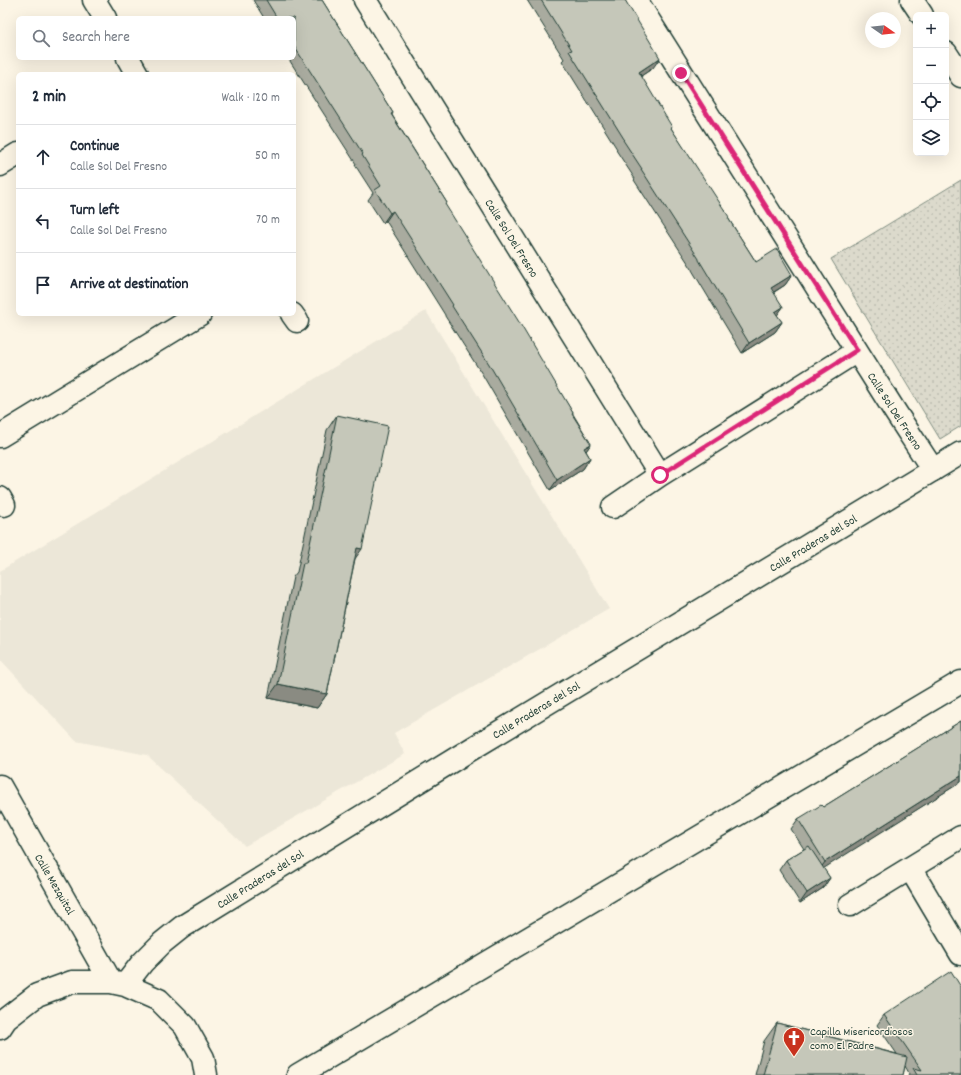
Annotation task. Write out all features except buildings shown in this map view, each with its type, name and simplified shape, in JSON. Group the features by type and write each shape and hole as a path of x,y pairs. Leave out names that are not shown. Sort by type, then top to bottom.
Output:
{"street":[{"path":"94,0 104,16"},
{"name":"Calle Sol Del Fresno","path":"365,0 660,475"},
{"name":"Calle Sol Del Fresno","path":"636,0 933,470"},
{"path":"912,0 920,12"},
{"path":"949,58 961,76"},
{"path":"129,60 137,72"},
{"path":"0,165 16,155"},
{"path":"0,436 197,316"},
{"path":"613,507 660,475 857,350"},
{"name":"Calle Praderas del Sol","path":"118,983 182,927 961,453"},
{"path":"298,1075 961,682"},
{"name":"Calle Mezquital","path":"0,786 118,983"},
{"path":"850,905 961,837"},
{"path":"910,868 961,954"},
{"path":"0,1028 6,1018 37,995 72,982 118,983 159,1000 186,1026 203,1058 206,1075"}],"shaded area":[{"path":"961,180 961,426 940,439 831,259"},
{"path":"426,311 609,609 394,733 405,754 245,846 147,755 76,741 0,659 0,571"}],"place":[{"name":"Capilla Misericordiosos como El Padre","path":"794,1058"}],"route":[{"path":"660,475 857,350 681,73"}]}
